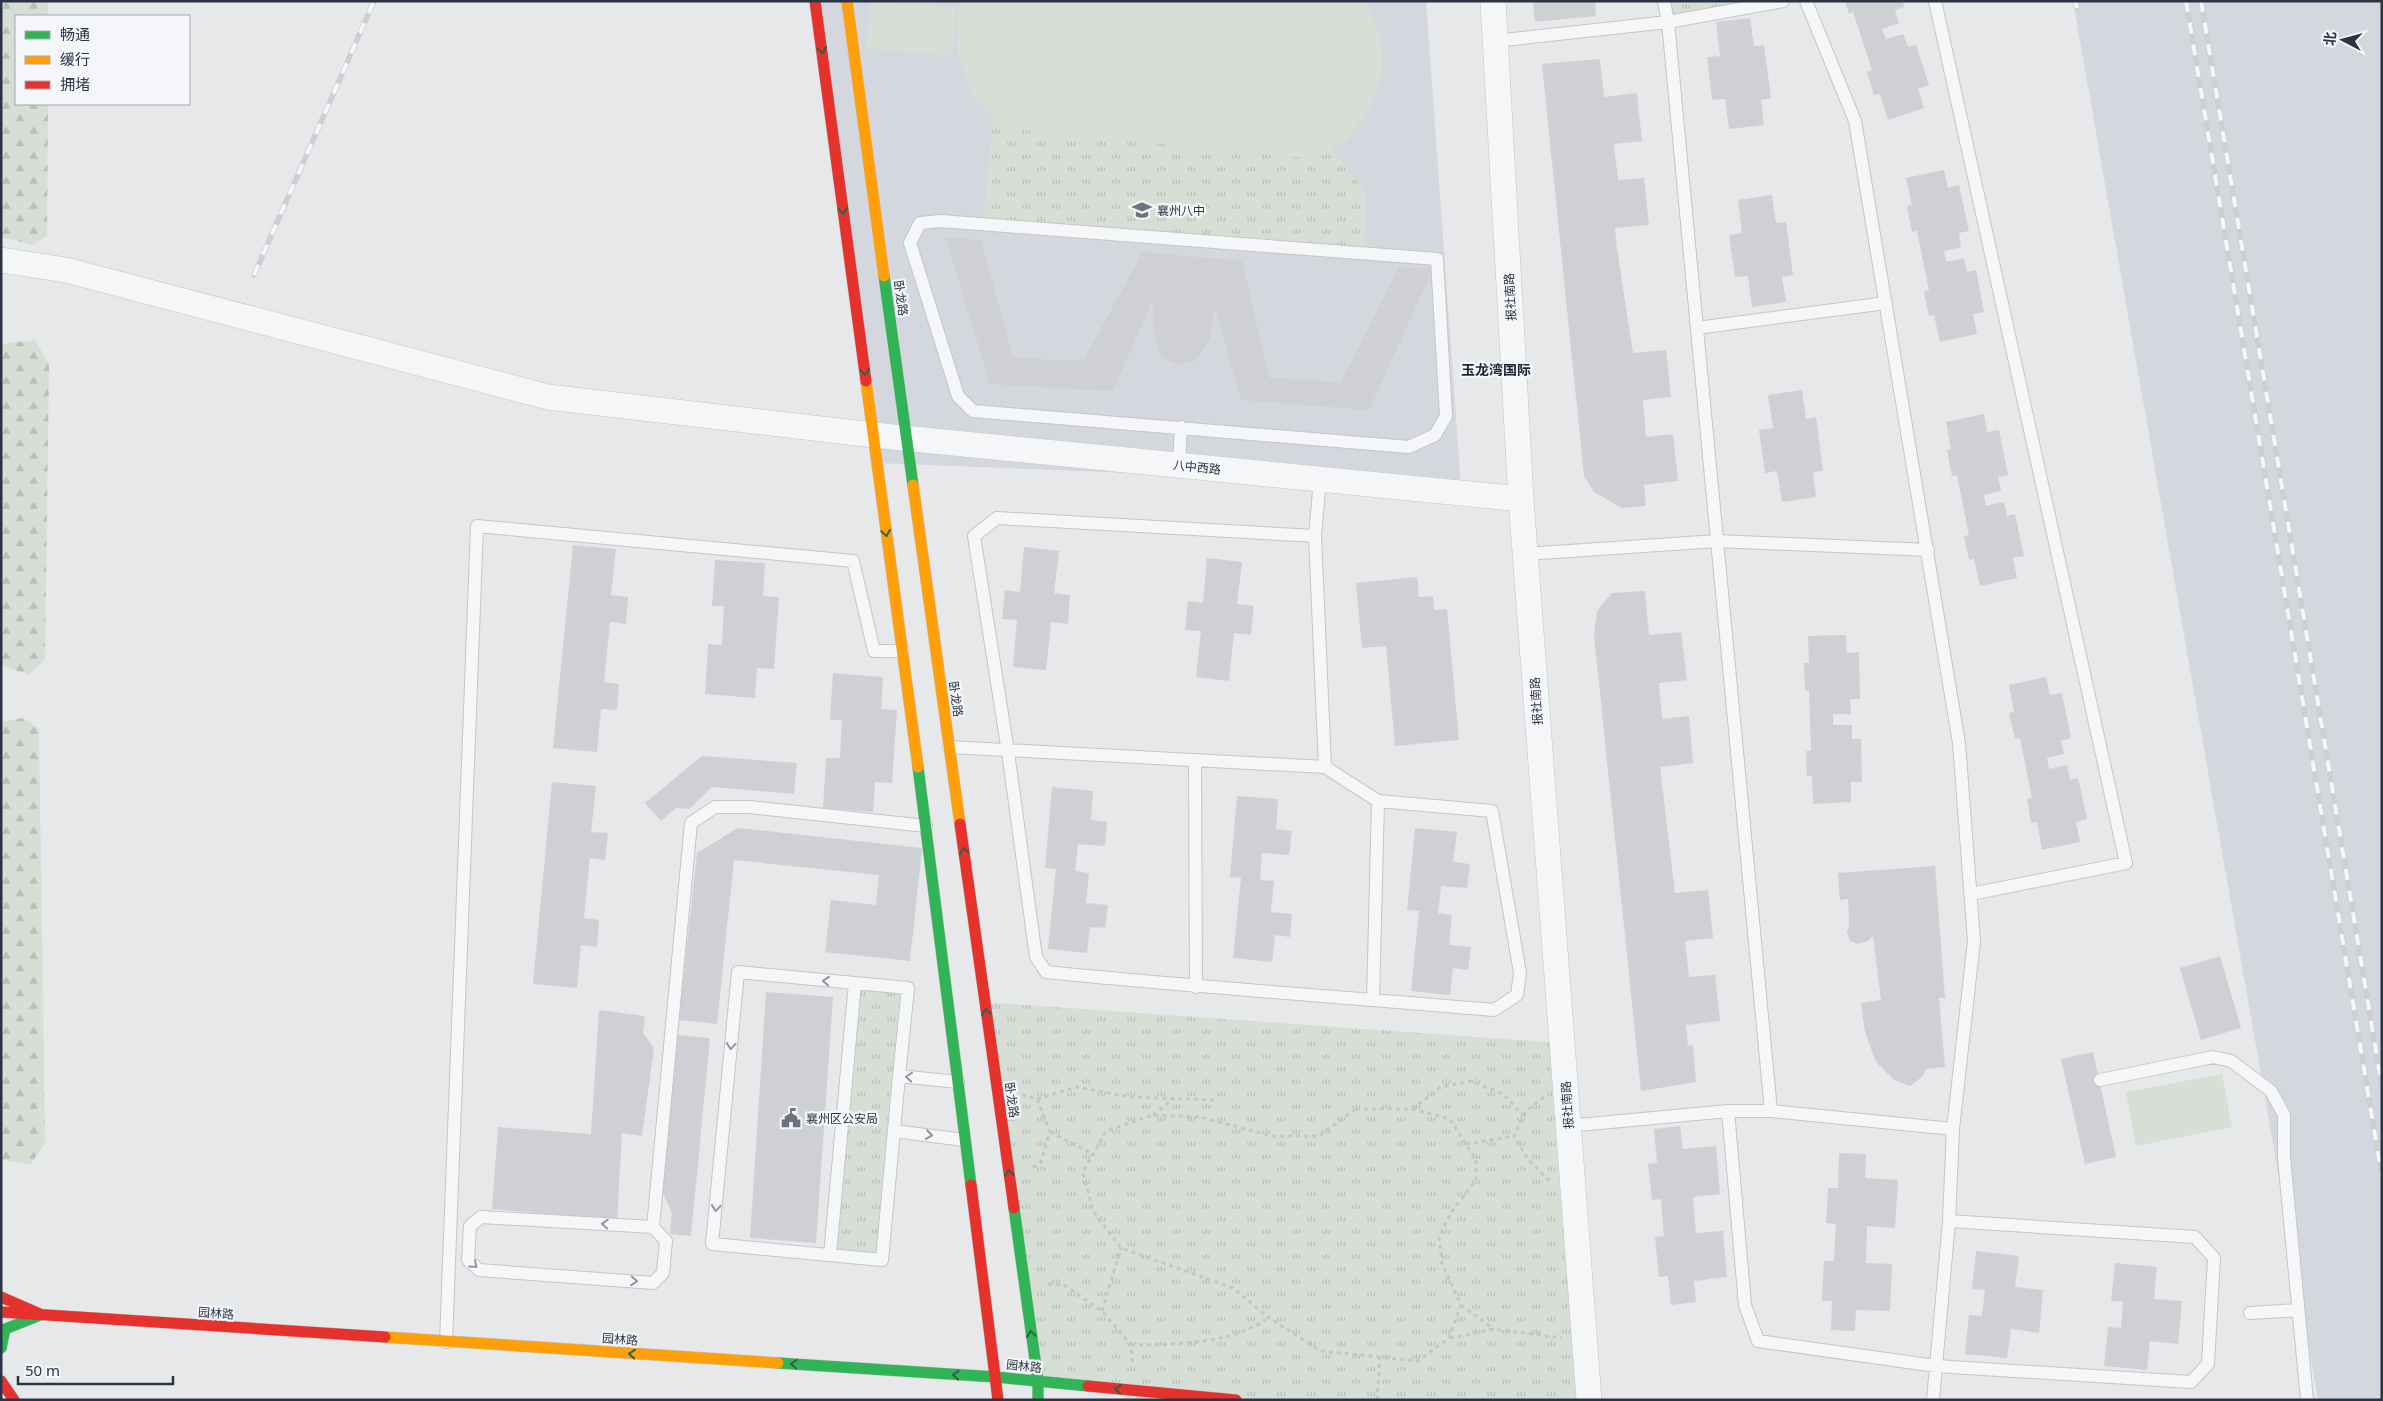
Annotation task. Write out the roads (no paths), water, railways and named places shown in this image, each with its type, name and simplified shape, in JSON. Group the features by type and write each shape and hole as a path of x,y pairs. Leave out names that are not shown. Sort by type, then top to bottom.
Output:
{"main road":[{"path":"816,1 926,826 998,1400"},
{"name":"卧龙路","path":"847,1 1038,1381 1038,1400"},
{"path":"1,1296 42,1315"},
{"name":"园林路","path":"1,1312 996,1377 1236,1400"},
{"path":"1,1348 5,1329 42,1315"},
{"path":"1,1381 14,1400"}],"street":[{"name":"报社南路","path":"1493,1 1521,499 1589,1400"},
{"name":"八中西路","path":"1,260 66,270 548,397 873,435 1521,499"}],"lane":[{"path":"1664,1 1668,22 1771,1111"},
{"path":"1495,41 1668,22 1783,1"},
{"path":"1806,1 1855,121 1959,743 1974,941 1953,1129 1949,1221 1933,1400"},
{"path":"1935,1 2126,863 1971,894"},
{"path":"941,221 1438,259 1446,416 1436,435 1409,448 1181,427 973,411 958,396 910,243 920,224 941,221"},
{"path":"1697,328 1886,303"},
{"path":"1178,465 1181,427"},
{"path":"1320,479 1315,536 1325,767"},
{"path":"949,747 1008,752 1325,767 1378,801 1492,811 1520,973 1516,995 1494,1010 1196,987 1046,972 1036,957 1008,752 974,536 997,518 1315,536"},
{"path":"446,1342 477,526 853,560 874,651 903,651"},
{"path":"1525,554 1717,541 1928,550"},
{"path":"1196,760 1196,987"},
{"path":"1373,1000 1378,801"},
{"path":"654,1227 481,1217 470,1226 468,1260 479,1270 654,1283 663,1273 666,1241 654,1227 692,822 715,807 749,807 926,826"},
{"path":"738,972 908,988 899,1076 882,1260 712,1244 738,972"},
{"path":"830,1256 854,984"},
{"path":"2100,1080 2213,1058 2231,1061 2271,1091 2284,1115 2284,1158 2307,1400"},
{"path":"899,1076 958,1082"},
{"path":"1568,1126 1728,1110 1771,1111 1953,1129"},
{"path":"1728,1110 1745,1305 1758,1341 1936,1366 2190,1382 2208,1364 2214,1258 2196,1237 1949,1221"},
{"path":"894,1130 964,1140"},
{"path":"450,1247 469,1247"},
{"path":"2250,1313 2298,1310"}],"railway":[{"path":"254,275 374,1"},
{"path":"2075,1 2077,8"},
{"path":"2186,1 2382,1177"},
{"path":"2201,1 2382,1087"}],"place":[{"name":"襄州八中","path":"1142,210"},
{"name":"襄州区公安局","path":"791,1118"}],"district":[{"name":"玉龙湾国际","path":"1496,369"}]}
